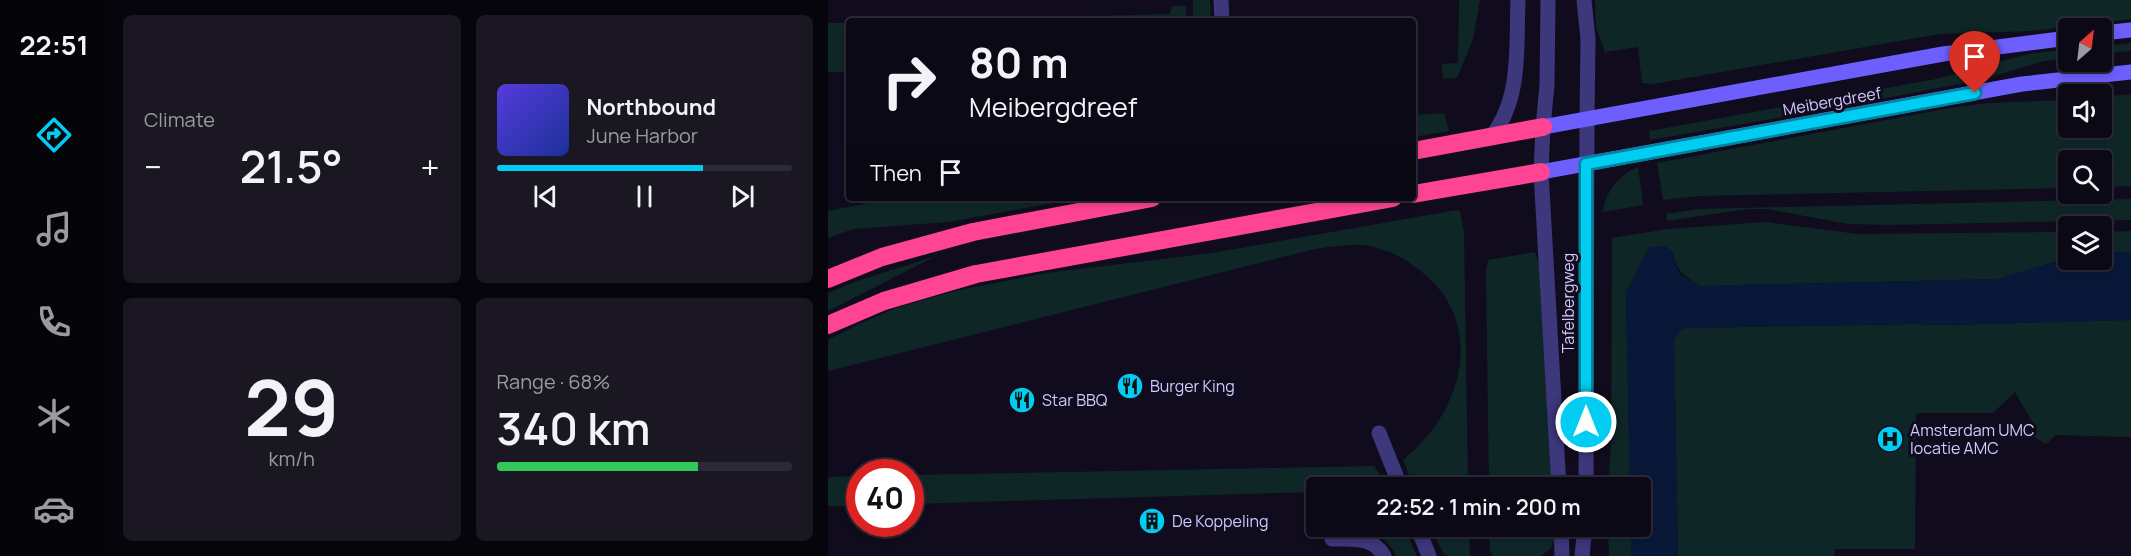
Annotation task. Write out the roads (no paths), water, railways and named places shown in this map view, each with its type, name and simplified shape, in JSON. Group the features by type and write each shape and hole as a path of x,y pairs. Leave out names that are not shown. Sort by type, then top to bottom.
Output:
{"highway":[{"path":"1416,150 1544,127"},
{"path":"1416,193 1541,172"},
{"path":"828,279 882,257 973,232 1136,201"},
{"path":"828,325 884,301 976,274 1376,201"}],"main road":[{"path":"2112,32 2131,30"},
{"name":"Meibergdreef","path":"1544,127 1943,54 2058,39"},
{"name":"Meibergdreef","path":"1541,172 2022,84 2131,72"}],"street":[{"path":"1221,0 1222,18"},
{"path":"1491,137 1499,127 1513,92 1518,0"},
{"name":"Tafelbergweg","path":"1548,0 1547,85 1541,172 1558,477"},
{"name":"Tafelbergweg","path":"1584,0 1588,39 1586,477"},
{"path":"1379,433 1397,477"},
{"path":"1422,537 1430,556"},
{"path":"1561,537 1562,556"},
{"path":"1582,556 1584,537"},
{"path":"1332,539 1365,540 1378,548 1384,556"}],"water":[{"path":"1665,246 1671,250 1679,272 1700,286 1998,279 2058,261 2058,270 2112,270 2112,253 2131,252 2131,320 1685,328 1675,338 1674,343 1678,556 1631,556 1631,537 1651,537 1651,477 1630,477 1626,293 1649,247"}],"place":[{"name":"Burger King","path":"1130,386"},
{"name":"Star BBQ","path":"1022,400"},
{"name":"Amsterdam UMC locatie AMC","path":"1890,439"},
{"name":"De Koppeling","path":"1152,521"}]}
